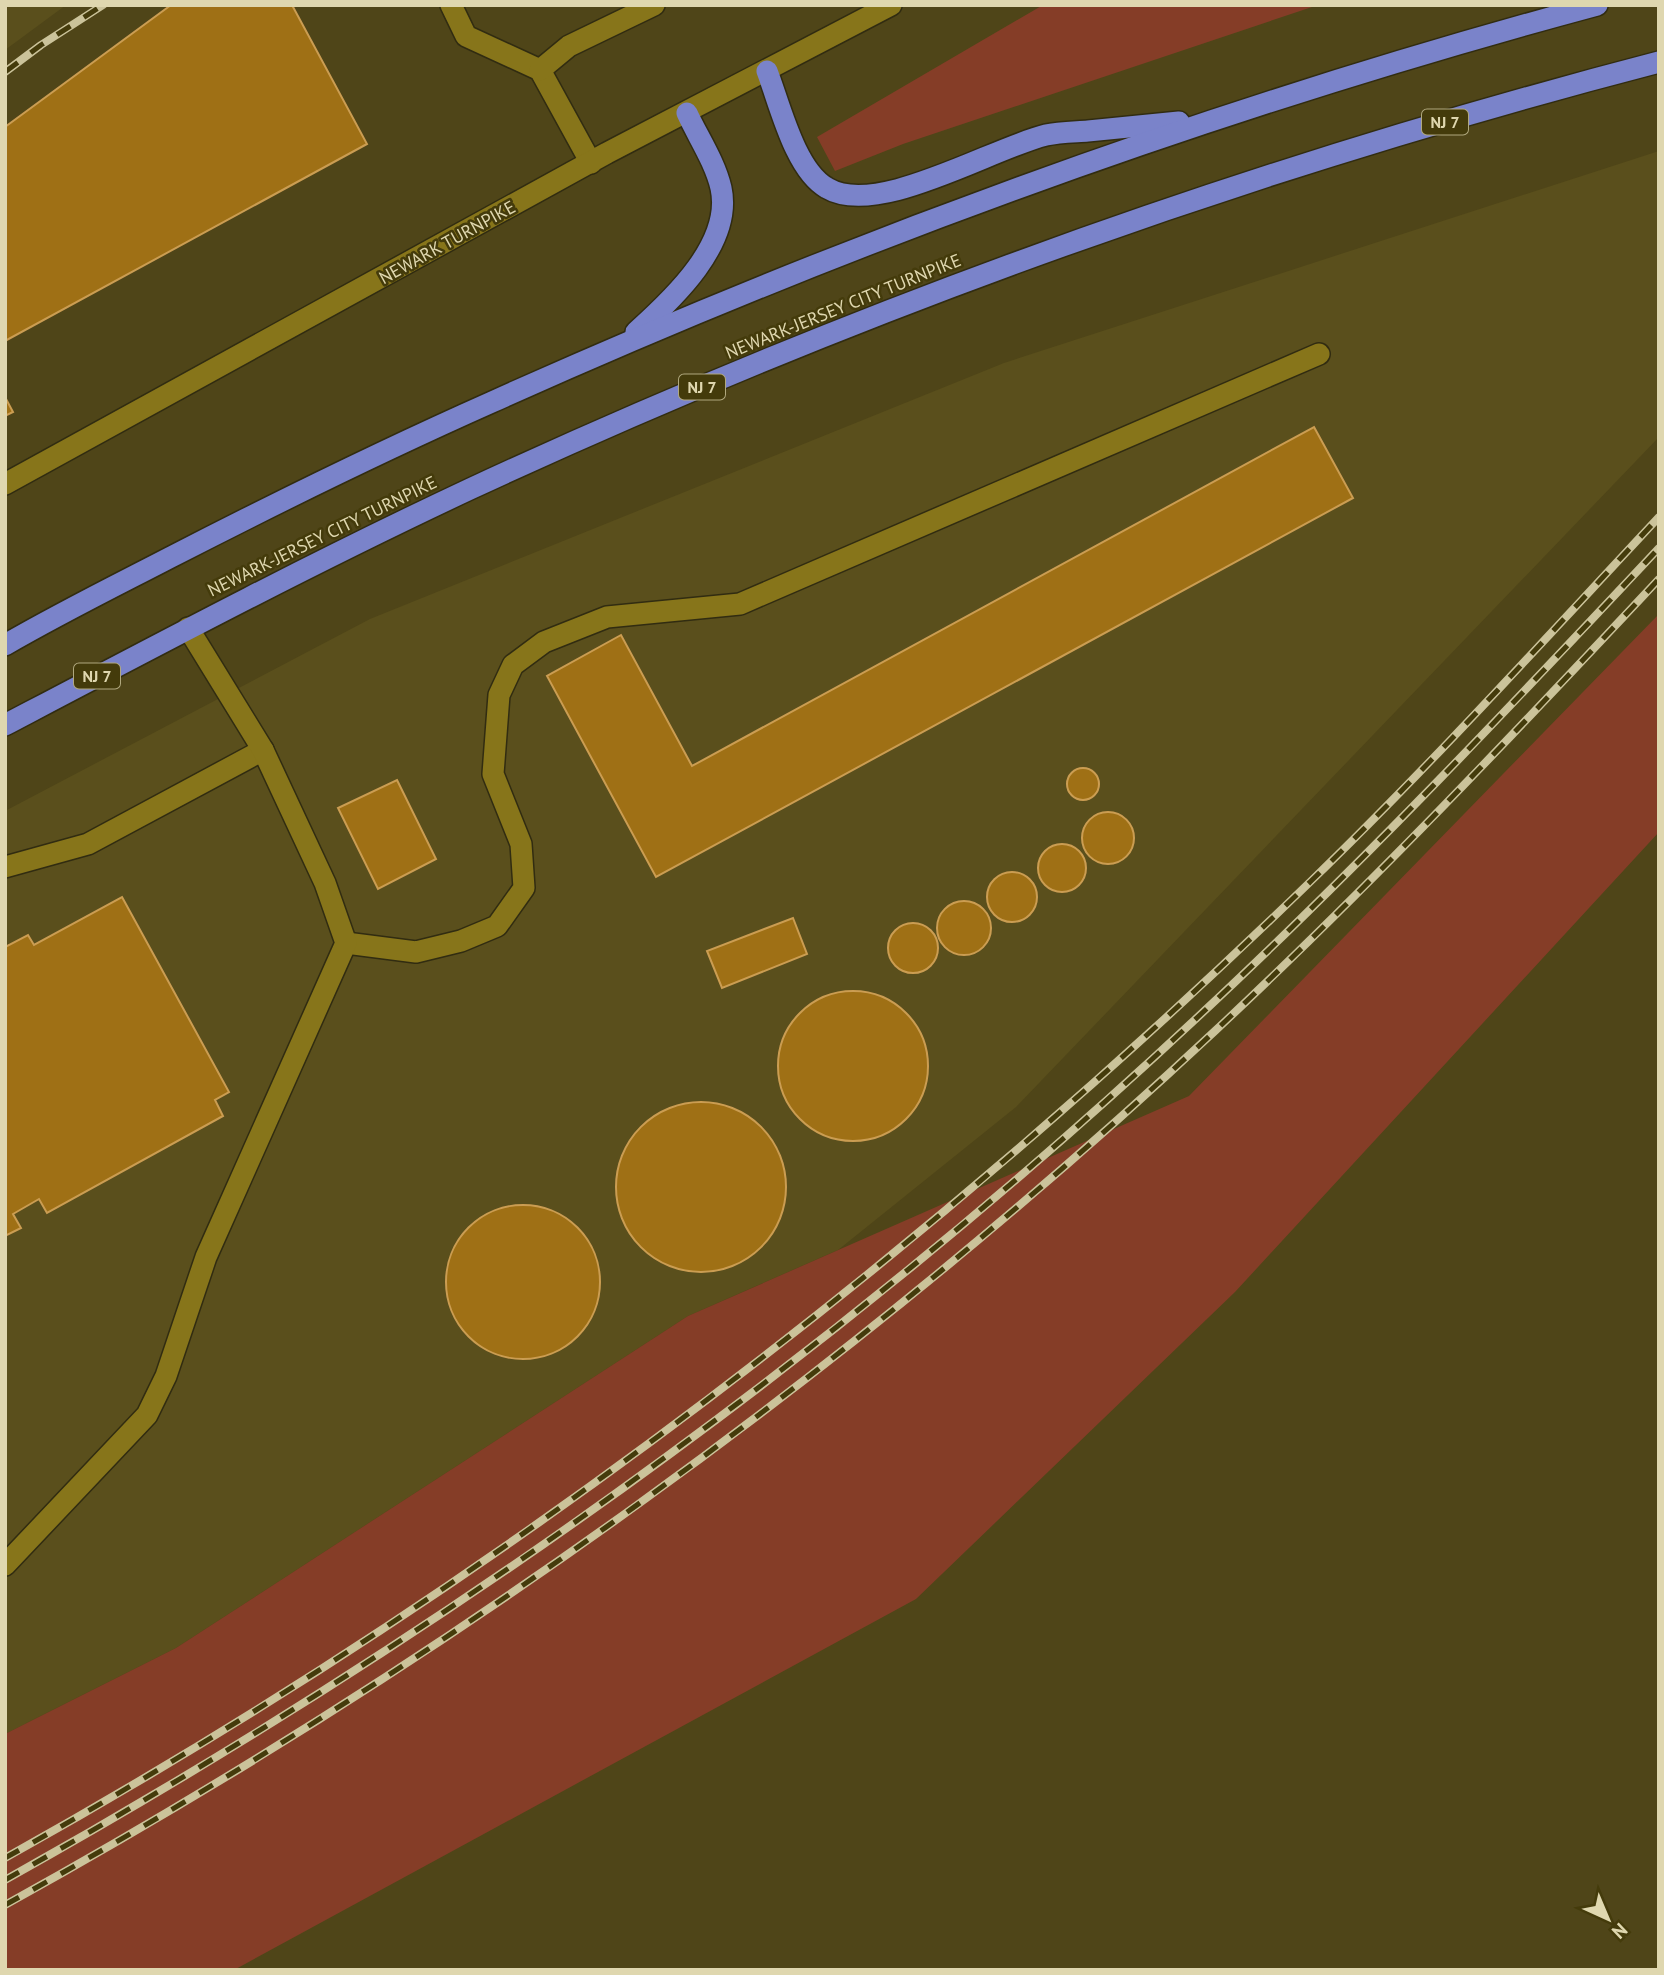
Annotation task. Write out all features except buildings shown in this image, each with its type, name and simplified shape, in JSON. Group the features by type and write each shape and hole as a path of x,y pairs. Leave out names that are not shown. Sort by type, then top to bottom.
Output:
{"highway":[{"path":"5,645 38,625 348,468 621,344 791,274 961,207 1094,159 1326,82 1597,5"},
{"name":"NEWARK-JERSEY CITY TURNPIKE","path":"5,724 352,545 467,491 763,361 1000,269 1233,187 1492,107 1659,62"},
{"path":"768,71 795,146 807,169 826,188 854,196 872,196 912,185 1046,135 1219,119"},
{"path":"621,344 678,291 701,261 717,233 723,204 721,190 687,113"},
{"path":"5,638 38,625"}],"street":[{"path":"451,5 466,36 540,70 591,163"},
{"path":"540,70 569,46 654,5"},
{"name":"NEWARK TURNPIKE","path":"5,484 591,163 891,5"},
{"path":"346,943 416,952 461,941 497,926 524,888 521,844 494,774 499,695 513,665 544,642 607,617 740,604 1319,354"},
{"path":"5,1564 147,1415 166,1376 206,1258 346,943 326,883 263,750 188,628"},
{"path":"5,867 88,844 263,750"}],"shaded area":[{"path":"5,5 66,5 5,50"},
{"path":"1043,5 1318,5 903,144 835,171 817,137"},
{"path":"1659,151 1659,437 1016,1107 838,1250 688,1316 176,1648 5,1734 5,811 370,619 1004,363"},
{"path":"1659,614 1659,832 1235,1292 916,1599 234,1970 5,1970 5,1734 176,1648 688,1316 1189,1096"}],"railway":[{"path":"5,72 103,5"},
{"path":"5,1858 182,1755 355,1647 525,1532 690,1413 851,1288 1008,1157 1161,1022 1310,882 1443,748 1659,517"},
{"path":"5,1880 165,1788 323,1691 477,1589 629,1483 778,1373 923,1258 1064,1138 1260,958 1434,785 1659,548"},
{"path":"5,1905 167,1812 327,1714 484,1612 638,1505 788,1393 935,1276 1077,1155 1273,976 1441,808 1659,579"}]}
